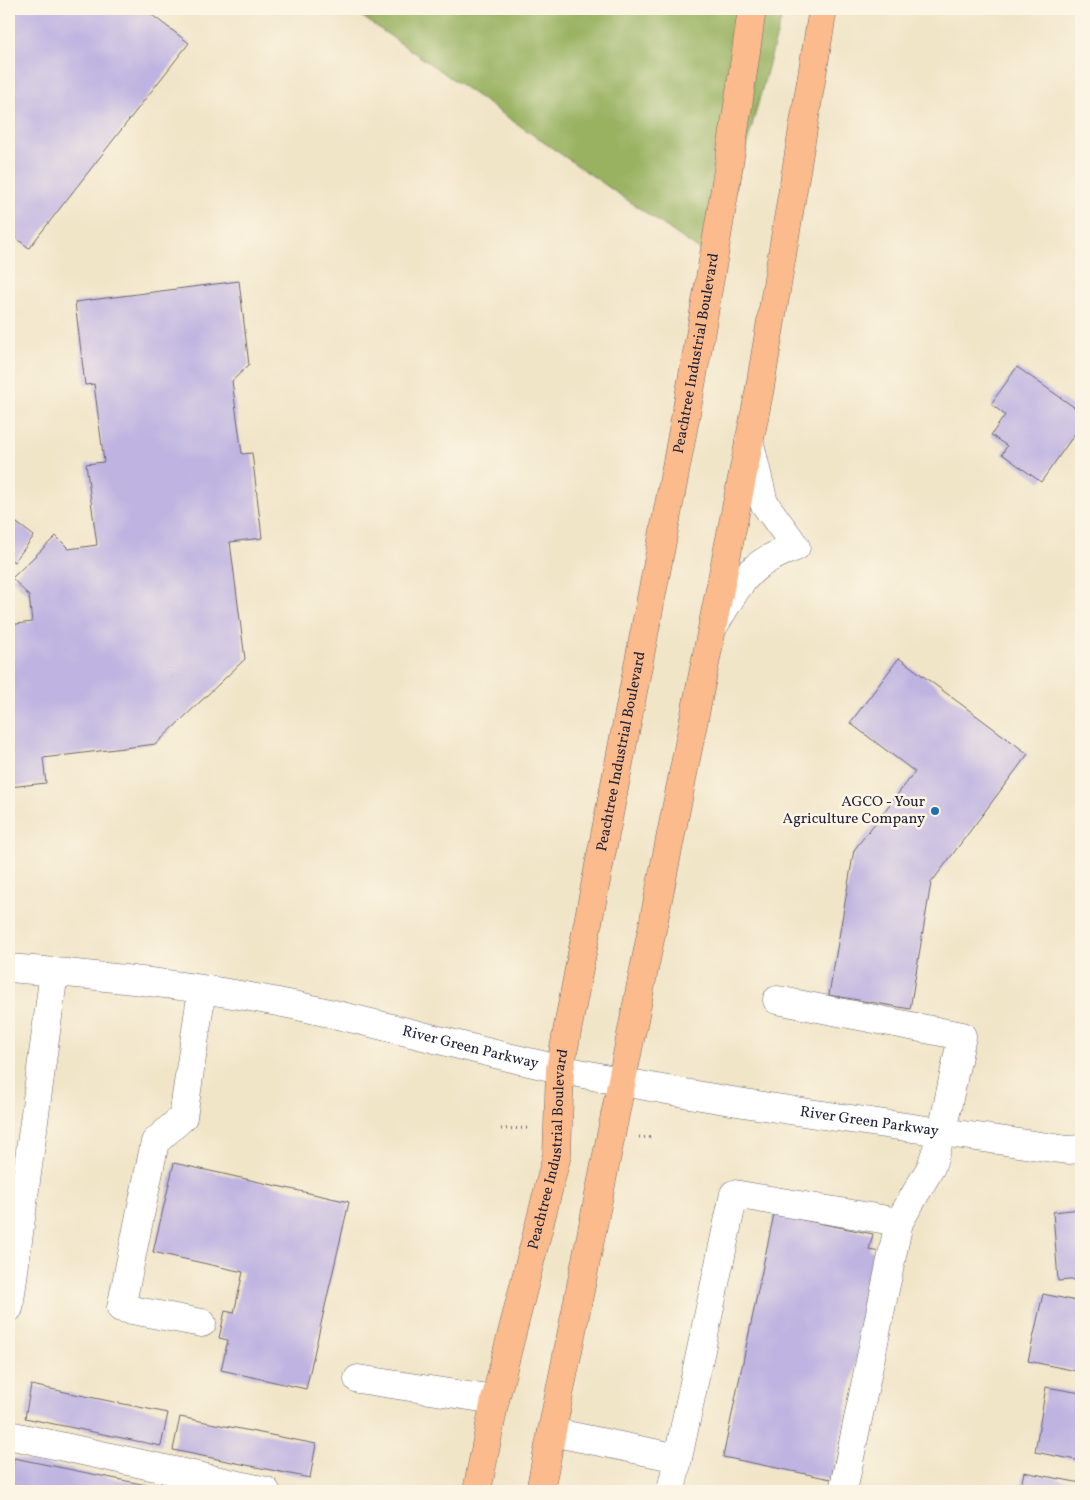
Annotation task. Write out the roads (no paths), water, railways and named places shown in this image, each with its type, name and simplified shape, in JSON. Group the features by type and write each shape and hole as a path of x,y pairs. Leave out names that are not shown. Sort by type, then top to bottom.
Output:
{"highway":[{"name":"Peachtree Industrial Boulevard","path":"477,1491 495,1400 557,1155 560,1069 676,464 740,96 752,9"},
{"path":"540,1491 749,440 823,9"}],"street":[{"path":"712,628 746,574 771,556 796,547 764,503 749,440"},
{"name":"River Green Parkway","path":"9,968 124,977 202,990 296,1006 560,1069 622,1081 942,1132 1067,1150 1081,1149"},
{"path":"9,1308 54,972"},
{"path":"202,990 183,1117 155,1142 121,1308 202,1323"},
{"path":"777,1000 962,1036 942,1132 931,1167 899,1222 843,1491"},
{"path":"671,1491 734,1194 899,1222"},
{"path":"358,1380 495,1400"},
{"path":"552,1432 678,1458"},
{"path":"9,1435 266,1491"}],"place":[{"name":"AGCO - Your Agriculture Company","path":"935,811"}]}
